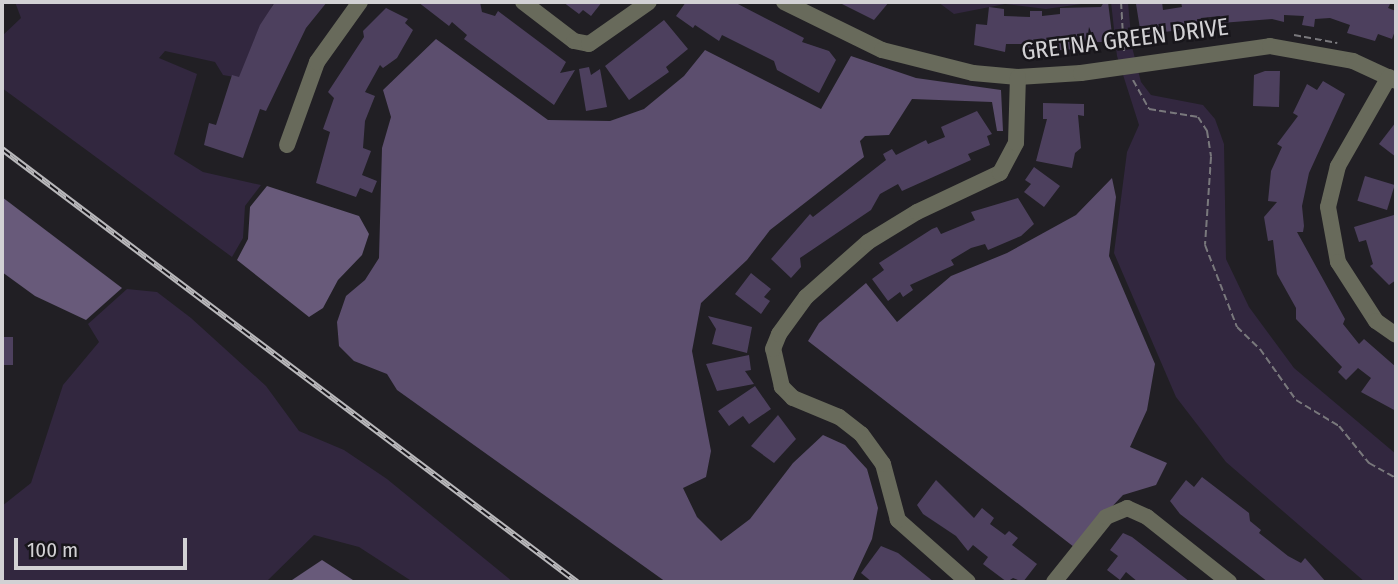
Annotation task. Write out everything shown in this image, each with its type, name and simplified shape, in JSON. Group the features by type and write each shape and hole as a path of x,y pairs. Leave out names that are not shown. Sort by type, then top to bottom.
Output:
{"street":[{"path":"287,145 317,62 360,2"},
{"path":"523,2 574,41 589,44 603,39 649,2"},
{"name":"GRETNA GREEN DRIVE","path":"784,2 882,50 926,64 1018,77 1126,56 1269,46 1334,55 1392,79"},
{"path":"968,582 898,520 883,464 861,434 839,417 793,398 782,387 774,349 779,334 806,298 868,242 917,212 1000,173 1016,143 1018,77"},
{"path":"1392,79 1338,166 1328,207 1338,262 1376,320 1396,335"},
{"path":"1054,582 1106,517 1127,508 1147,517 1229,582"}],"path":[{"path":"1121,2 1126,56 1149,110 1198,117 1207,131 1211,157 1205,246 1237,327 1261,349 1296,400 1339,426 1369,463 1396,478"},
{"path":"1283,34 1346,45"}],"shaded area":[{"path":"15,2 274,2 240,78 223,75 215,62 165,51 159,58 197,74 174,154 203,172 261,185 245,206 243,238 232,257 2,88 2,36 21,18"},
{"path":"938,2 1096,2 1046,9 1005,4 954,14"},
{"path":"1111,2 1128,2 1132,47 1141,82 1151,95 1203,105 1215,119 1224,144 1226,259 1249,307 1294,368 1396,454 1396,582 1365,582 1226,462 1176,397 1114,253 1127,152 1139,125 1117,56"},
{"path":"436,39 548,120 610,121 644,109 684,76 705,50 821,109 851,56 916,78 1001,90 1003,131 997,131 992,102 912,99 889,135 865,136 860,141 864,157 770,230 747,260 701,303 692,351 711,451 706,477 683,488 697,517 721,541 750,519 793,463 823,435 845,445 867,469 878,508 872,539 852,582 666,582 397,390 387,374 354,361 339,346 337,322 346,296 365,280 379,258 382,148 391,117 383,90"},
{"path":"1112,178 1116,197 1109,256 1155,364 1147,410 1130,447 1167,463 1156,485 1123,495 1074,547 808,341 819,323 866,283 897,322 951,276 1007,253 1076,215"},
{"path":"267,186 359,216 369,234 362,255 338,280 323,308 309,317 237,260 248,239 250,207"},
{"path":"2,197 122,288 86,320 35,296 2,272"},
{"path":"127,289 157,292 191,318 266,386 299,431 344,450 387,479 513,582 413,582 359,547 314,535 266,582 2,582 2,506 31,483 63,385 99,342 88,324"},
{"path":"322,560 356,582 289,582"}],"building":[{"path":"275,2 327,2 306,28 266,111 260,109 243,158 204,145 209,123 216,125 232,75 239,77 260,25"},
{"path":"418,2 480,2 482,12 495,16 498,11 566,62 560,73 575,70 554,105 464,39 467,35 452,22 449,26"},
{"path":"563,2 602,2 591,16 583,10 579,14"},
{"path":"686,2 734,2 804,38 802,42 829,51 836,60 819,93 777,70 774,61 722,35 719,41 695,25 693,28 676,16"},
{"path":"838,2 889,2 874,20"},
{"path":"1104,2 1108,2 1113,42 1074,42 1075,49 1064,50 1059,50 1058,41 1041,43 1040,53 1028,53 1028,44 1006,44 1005,52 974,45 976,24 987,25 989,7 1004,9 1004,16 1030,17 1030,11 1042,11 1042,16 1060,14 1060,8 1101,7"},
{"path":"1162,2 1163,10 1182,7 1181,2 1391,2 1388,8 1396,11 1396,28 1392,39 1378,34 1375,41 1347,33 1350,25 1330,18 1315,19 1314,27 1302,25 1304,16 1284,15 1284,22 1272,19 1221,23 1220,16 1201,18 1203,27 1141,35 1136,4"},
{"path":"386,8 408,19 405,23 413,30 397,58 383,68 380,65 365,92 375,96 365,121 363,148 371,151 362,175 377,181 372,193 360,188 356,197 316,183 330,132 323,129 334,98 328,92 364,37 363,31"},
{"path":"664,20 688,49 666,67 669,72 629,100 605,66"},
{"path":"589,67 591,75 600,69 607,107 586,111 579,69"},
{"path":"1265,71 1280,71 1279,107 1253,106 1254,75"},
{"path":"1323,81 1345,94 1309,173 1302,206 1303,232 1297,232 1345,319 1343,324 1359,344 1364,339 1396,367 1396,411 1361,392 1371,378 1358,368 1346,380 1338,372 1342,367 1296,319 1296,308 1277,274 1273,240 1268,241 1264,217 1277,202 1268,201 1271,171 1282,147 1277,144 1298,116 1293,113 1307,84 1317,90"},
{"path":"1043,103 1084,104 1084,116 1078,115 1081,148 1075,153 1072,168 1036,161 1047,119 1043,119"},
{"path":"977,111 992,134 987,136 990,145 968,154 971,160 902,191 898,184 880,194 871,210 800,258 801,267 791,278 771,259 810,214 813,217 886,160 883,154 892,149 896,155 926,140 928,144 945,137 941,127"},
{"path":"1396,122 1396,157 1379,144"},
{"path":"1034,167 1060,186 1044,207 1024,192 1031,184 1025,180"},
{"path":"1365,176 1395,185 1387,210 1357,201"},
{"path":"1018,198 1034,224 1021,236 988,250 985,244 971,248 951,260 954,265 910,285 913,290 903,297 900,292 888,301 872,279 884,270 879,263 932,229 937,227 941,234 975,220 971,212"},
{"path":"1394,215 1396,280 1389,285 1370,266 1373,264 1366,240 1359,242 1354,227"},
{"path":"751,273 771,289 764,297 770,301 761,314 735,294"},
{"path":"708,316 752,327 747,353 712,344 716,329"},
{"path":"2,337 13,337 13,365 2,365"},
{"path":"749,355 751,370 745,371 754,384 717,391 706,364"},
{"path":"755,386 771,409 749,424 743,416 729,426 718,411"},
{"path":"778,415 796,439 774,463 751,446"},
{"path":"1202,477 1249,513 1250,521 1261,530 1259,533 1288,556 1301,563 1305,558 1326,582 1268,582 1180,514 1170,501 1186,480 1194,487"},
{"path":"936,480 974,518 982,508 994,518 990,524 1005,535 1009,531 1018,538 1012,545 1037,564 1023,582 1013,578 1007,582 983,564 988,557 973,545 968,551 956,536 923,514 917,505"},
{"path":"1123,533 1190,582 1138,582 1126,572 1120,580 1107,570 1118,556 1110,550"},
{"path":"881,546 898,553 934,582 872,582 861,573"}],"railway":[{"path":"2,149 577,582"}]}
